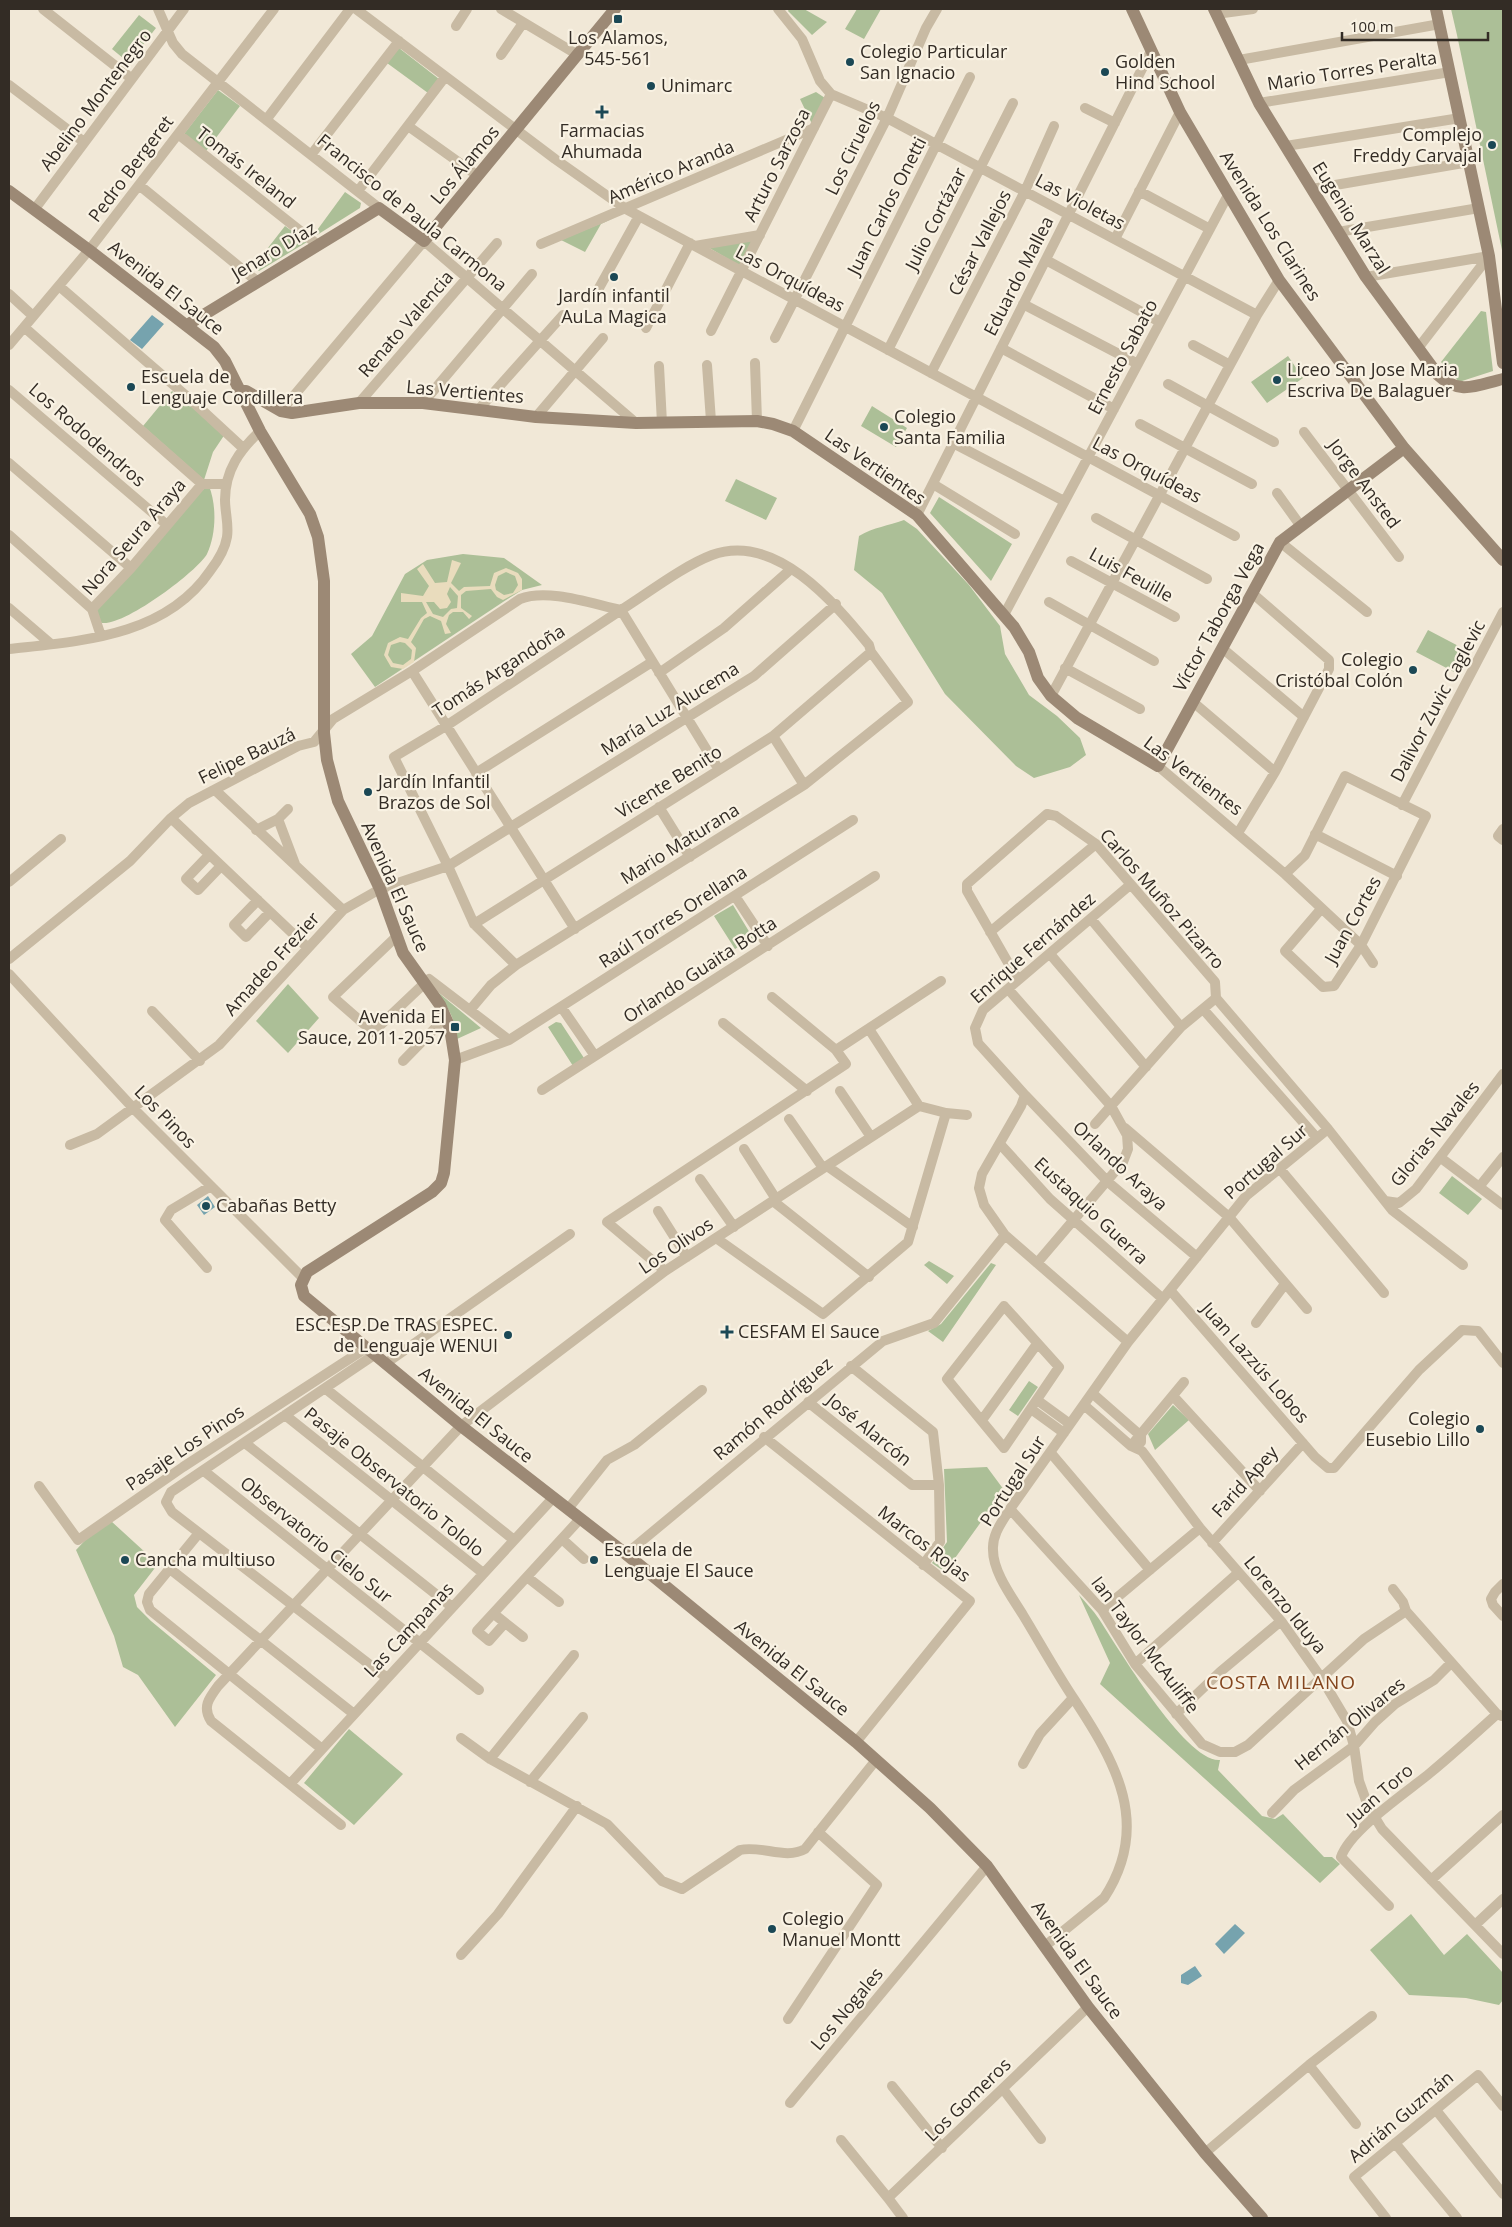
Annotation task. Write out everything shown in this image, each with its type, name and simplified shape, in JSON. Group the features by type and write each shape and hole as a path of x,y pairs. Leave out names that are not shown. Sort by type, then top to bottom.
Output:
{"street":[{"path":"43,9 132,79"},
{"name":"Francisco de Paula Carmona","path":"158,9 167,32 182,54 217,83 424,241 636,423"},
{"name":"Abelino Montenegro","path":"34,210 184,9"},
{"name":"Pedro Bergeret","path":"9,345 89,250 274,9"},
{"path":"266,120 350,9"},
{"name":"Las Orquídeas","path":"356,9 445,77 518,128 555,159 626,209 1235,536"},
{"path":"456,26 467,9"},
{"path":"501,9 578,56"},
{"name":"Los Ciruelos","path":"775,338 887,118 926,28 937,9"},
{"name":"Avenida Los Clarines","path":"1132,9 1180,112 1279,280 1404,448 1503,560"},
{"path":"1215,11 1253,9"},
{"path":"1436,9 1499,300 1503,363"},
{"name":"Los Álamos","path":"281,411 578,56 613,10"},
{"path":"781,10 802,39 820,81 831,94"},
{"name":"Eugenio Marzal","path":"1215,11 1259,103 1338,232 1366,277 1420,347 1438,375 1454,387 1463,388 1503,379"},
{"path":"501,55 523,22"},
{"path":"1239,60 1440,24"},
{"path":"311,155 399,41"},
{"name":"Eduardo Mallea","path":"917,515 1151,52"},
{"name":"Mario Torres Peralta","path":"1259,103 1450,72"},
{"path":"358,191 445,77"},
{"name":"Juan Carlos Onetti","path":"792,431 970,77"},
{"path":"9,85 84,142"},
{"name":"Las Violetas","path":"831,94 887,118 1257,315"},
{"name":"Arturo Sarzosa","path":"711,331 831,94"},
{"name":"Julio Cortázar","path":"888,350 1013,103"},
{"path":"1085,108 1115,123"},
{"path":"1115,239 1180,112"},
{"path":"1286,146 1460,118"},
{"path":"408,126 478,176"},
{"name":"César Vallejos","path":"931,373 1025,191 1054,126"},
{"name":"Américo Aranda","path":"541,244 814,128"},
{"name":"Tomás Ireland","path":"178,134 318,245"},
{"path":"1312,189 1469,162"},
{"path":"139,185 258,282"},
{"path":"1139,191 1210,229"},
{"name":"Avenida El Sauce","path":"9,192 89,250 214,347 225,361 260,431 310,514 318,537 324,581 324,732 329,774 338,801 380,889 407,961 446,1017 452,1038 455,1060 444,1173 441,1183 432,1192 308,1272 303,1278 301,1288 307,1300 461,1426 626,1554 856,1742 930,1808 987,1866 1088,2007 1205,2152 1262,2218"},
{"name":"Ernesto Sabato","path":"1004,614 1228,195"},
{"name":"Jenaro Díaz","path":"187,325 379,208"},
{"path":"1338,232 1479,208"},
{"path":"599,288 639,216"},
{"path":"646,328 692,245 760,234"},
{"name":"Renato Valencia","path":"359,403 496,243"},
{"path":"1366,277 1489,256"},
{"path":"1420,347 1489,256"},
{"path":"1046,260 1160,322"},
{"path":"423,403 532,274"},
{"path":"1051,696 1257,315 1279,280"},
{"path":"59,286 191,400 243,448"},
{"path":"9,294 34,316"},
{"path":"1023,304 1138,364"},
{"path":"479,409 562,315"},
{"path":"24,327 202,484"},
{"path":"536,417 577,371 603,338"},
{"path":"1193,345 1230,365"},
{"path":"1001,348 1114,409"},
{"path":"755,363 757,421"},
{"path":"708,365 711,421"},
{"path":"659,366 662,424"},
{"path":"1168,384 1274,442"},
{"name":"Los Rododendros","path":"9,390 167,525"},
{"name":"Las Vertientes","path":"241,391 246,391 281,411 292,413 359,403 423,403 536,417 636,423 757,421 773,424 792,431 917,515 1004,614 1024,644 1038,678 1051,696 1077,718 1158,766 1285,874 1361,945 1373,963"},
{"path":"1140,424 1252,484"},
{"path":"9,649 101,636 131,629 161,615 183,600 203,582 217,561 227,538 226,484 232,465 243,448 260,431"},
{"name":"Jorge Ansted","path":"1304,432 1399,557"},
{"path":"953,443 1064,501"},
{"name":"Víctor Taborga Vega","path":"1158,766 1280,542 1404,448"},
{"path":"9,463 131,568"},
{"name":"Nora Seura Araya","path":"101,636 92,608 131,568 202,484 226,484"},
{"path":"933,484 1015,534"},
{"path":"1277,493 1300,525"},
{"path":"1096,518 1134,541 1207,579"},
{"path":"9,535 92,608"},
{"path":"1280,542 1367,612"},
{"name":"Tomás Argandoña","path":"448,866 394,757 446,726 621,610 699,562 728,551 744,549 759,553 791,569 836,604 869,645 871,652 908,702"},
{"name":"Luis Feuille","path":"1071,560 1175,617"},
{"path":"659,673 724,628 791,569"},
{"path":"1238,833 1275,772 1329,669 1329,660 1252,593"},
{"name":"Felipe Bauzá","path":"9,959 130,861 170,818 190,803 298,746 314,742 333,719 412,671 514,602 526,596 546,595 621,610"},
{"path":"1049,602 1154,661"},
{"name":"María Luz Alucema","path":"510,827 754,676 836,604"},
{"path":"9,608 51,644"},
{"path":"621,610 719,770"},
{"name":"Dalivor Zuvic Caglevic","path":"1402,805 1503,612"},
{"path":"1222,648 1304,717"},
{"name":"Vicente Benito","path":"474,924 773,736 871,652"},
{"path":"476,772 652,662"},
{"path":"1065,668 1140,709"},
{"path":"412,671 575,929"},
{"name":"Mario Maturana","path":"470,1010 491,984 516,965 804,785 908,702"},
{"path":"1193,702 1275,772"},
{"path":"773,736 804,785"},
{"path":"1285,874 1305,854 1345,776 1402,805"},
{"path":"215,790 343,910"},
{"name":"Juan Cortes","path":"1322,909 1285,949 1285,953 1323,986 1334,986 1361,945 1426,816 1402,805"},
{"path":"659,807 690,857"},
{"path":"256,830 278,819 288,809"},
{"name":"Carlos Muñoz Pizarro","path":"1018,980 967,891 967,884 1047,814 1056,816 1096,844 1215,982 1216,998 1328,1129 1392,1210 1463,1265"},
{"path":"170,818 307,947"},
{"path":"278,819 297,868"},
{"name":"Raúl Torres Orellana","path":"455,1060 509,1040 562,1008 852,820"},
{"name":"Amadeo Frezier","path":"70,1145 97,1134 200,1061 219,1045 343,910 380,889 448,866 510,827"},
{"path":"1503,829 1498,836 1503,840"},
{"path":"1316,834 1397,876"},
{"path":"9,882 61,839"},
{"path":"990,932 1096,844"},
{"path":"209,855 186,879 198,890 221,866"},
{"path":"448,866 474,924 516,965"},
{"name":"Orlando Guaita Botta","path":"542,1090 875,876"},
{"name":"Enrique Fernández","path":"1025,1095 978,1044 975,1033 976,1022 980,1014 1130,885"},
{"path":"735,896 768,946"},
{"path":"258,900 234,925 246,937 270,912"},
{"path":"1091,919 1181,1027"},
{"path":"397,936 333,997 373,1032 429,980 509,1040"},
{"path":"1050,954 1146,1067"},
{"name":"Los Pinos","path":"9,974 134,1109 303,1278"},
{"path":"836,1050 941,981"},
{"path":"1008,989 1111,1106 1125,1128 1229,1217 1307,1310"},
{"path":"665,1271 607,1222 846,1064 836,1050 772,997"},
{"path":"1095,1124 1181,1027 1216,998"},
{"path":"562,1008 595,1056"},
{"path":"1204,1009 1317,1138"},
{"path":"152,1011 200,1061"},
{"path":"403,1061 446,1017"},
{"path":"723,1023 807,1091"},
{"path":"869,1028 919,1106 946,1113 967,1115"},
{"name":"Glorias Navales","path":"1385,1201 1399,1203 1416,1189 1503,1074"},
{"path":"840,1091 872,1137"},
{"path":"1025,1095 1000,1144 984,1167 980,1188 984,1205 1005,1235 1128,1342"},
{"name":"Orlando Araya","path":"1025,1095 1108,1182 1197,1257"},
{"name":"Los Olivos","path":"290,1784 208,1718 206,1710 208,1699 261,1641 461,1426 665,1271 919,1106"},
{"path":"716,1238 823,1314 908,1242 946,1113"},
{"path":"790,1119 825,1167 913,1227"},
{"path":"1037,1263 1108,1182 1126,1156 1128,1142 1125,1128"},
{"name":"Portugal Sur","path":"1045,1946 1104,1898 1117,1876 1127,1840 1128,1818 1124,1796 1099,1736 1073,1698 1013,1599 995,1563 994,1536 1010,1509 1128,1342 1246,1196 1328,1129"},
{"name":"Eustaquio Guerra","path":"1000,1144 1050,1199 1163,1299"},
{"path":"744,1149 775,1200 869,1277"},
{"path":"1479,1187 1503,1157"},
{"path":"1441,1158 1503,1205"},
{"path":"1280,1169 1384,1292"},
{"path":"700,1179 734,1227"},
{"path":"208,1268 165,1220 171,1210 211,1186"},
{"path":"658,1211 687,1257"},
{"path":"387,1678 169,1509 166,1502 171,1492 204,1472 285,1415 375,1356 570,1234"},
{"name":"Ramón Rodríguez","path":"626,1554 764,1437 883,1341 934,1323 1005,1235"},
{"path":"1256,1323 1285,1284"},
{"name":"Juan Lazzús Lobos","path":"1170,1290 1315,1457 1328,1468 1334,1468 1419,1370 1462,1330 1478,1331 1503,1363"},
{"path":"1004,1306 1059,1367 1038,1400 1004,1448 946,1379 1004,1306"},
{"path":"982,1420 1037,1344"},
{"name":"Pasaje Los Pinos","path":"39,1486 78,1540 183,1467 375,1356"},
{"path":"851,1366 933,1432 939,1485 940,1542 923,1565"},
{"path":"1131,1446 1184,1382"},
{"path":"326,1389 514,1540"},
{"path":"568,1509 607,1460 634,1445 702,1390"},
{"path":"1092,1393 1141,1436 1142,1451"},
{"path":"1174,1396 1260,1491"},
{"path":"1038,1400 1070,1424"},
{"name":"José Alarcón","path":"808,1402 912,1485 939,1485"},
{"name":"Lorenzo Iduya","path":"1084,1405 1131,1446 1142,1451 1212,1543 1281,1621 1322,1679 1341,1710 1354,1746 1359,1781 1375,1818 1382,1829 1503,1954"},
{"path":"1031,1409 1064,1433"},
{"name":"Pasaje Observatorio Tololo","path":"285,1415 483,1574"},
{"name":"Marcos Rojas","path":"764,1437 970,1601 856,1742"},
{"path":"245,1443 452,1607"},
{"name":"Farid Apey","path":"1212,1543 1303,1443"},
{"path":"1050,1452 1150,1570"},
{"name":"Observatorio Cielo Sur","path":"204,1472 479,1690"},
{"name":"Las Campanas","path":"290,1784 553,1498"},
{"name":"Ian Taylor McAuliffe","path":"1010,1509 1102,1610 1135,1664 1176,1714 1202,1744 1220,1752 1236,1752 1248,1745 1364,1639 1406,1611"},
{"path":"505,1623 489,1641 477,1631 580,1519"},
{"name":"Farid Apey","path":"1102,1610 1200,1528"},
{"path":"199,1532 149,1594 147,1602 152,1613 322,1749"},
{"path":"562,1539 584,1559"},
{"path":"170,1569 354,1714"},
{"path":"1135,1664 1238,1573"},
{"path":"527,1577 559,1602"},
{"path":"1503,1584 1495,1592 1492,1599 1493,1605 1503,1616"},
{"path":"1393,1589 1403,1602 1406,1611 1500,1715"},
{"path":"494,1614 523,1637"},
{"path":"1176,1714 1220,1672 1281,1621"},
{"path":"490,1759 574,1655"},
{"name":"Hernán Olivares","path":"1272,1813 1294,1790 1354,1746 1375,1722 1395,1704 1434,1680 1451,1663"},
{"path":"1023,1764 1040,1734 1073,1698"},
{"name":"Juan Toro","path":"1389,1906 1341,1857 1344,1847 1375,1818 1500,1715"},
{"path":"530,1782 583,1717"},
{"path":"461,1738 490,1759 607,1824 662,1881 682,1889 740,1850 750,1848 798,1852 808,1846 876,1760"},
{"path":"290,1784 342,1825"},
{"path":"461,1955 498,1914 577,1806"},
{"path":"1431,1880 1503,1815"},
{"path":"788,2019 877,1886 818,1832"},
{"name":"Los Nogales","path":"790,2103 987,1866"},
{"path":"1475,1925 1503,1899"},
{"name":"Los Gomeros","path":"888,2198 1088,2007"},
{"path":"1205,2152 1309,2065 1372,2016"},
{"path":"1309,2065 1356,2124"},
{"name":"Adrián Guzmán","path":"1386,2218 1354,2177 1478,2075 1503,2106"},
{"path":"892,2086 942,2148"},
{"path":"1003,2089 1041,2139"},
{"path":"1436,2110 1503,2194"},
{"path":"841,2140 903,2218"},
{"path":"1395,2143 1457,2218"}],"green space":[{"path":"789,9 804,9 827,22 812,35 788,11"},
{"path":"857,9 881,9 864,39 845,29"},
{"name":"Complejo Freddy Carvajal","path":"1451,9 1503,9 1503,255 1457,35"},
{"path":"139,15 156,28 129,63 112,49"},
{"path":"399,48 439,79 428,93 387,63"},
{"path":"218,90 240,106 206,151 184,134"},
{"path":"816,92 825,98 812,124 800,99"},
{"path":"345,192 361,203 360,208 317,235 315,233"},
{"path":"616,217 601,224 585,252 561,240"},
{"path":"285,226 307,242 259,271 253,267"},
{"path":"754,240 740,266 706,246"},
{"path":"1481,311 1486,312 1493,371 1459,382 1441,362"},
{"name":"Liceo San Jose Maria Escriva De Balaguer","path":"1288,356 1303,378 1267,403 1251,382"},
{"path":"172,391 225,434 213,452 204,480 143,426"},
{"name":"Colegio Santa Familia","path":"872,406 907,428 896,447 861,426"},
{"path":"736,479 777,498 766,520 725,501"},
{"path":"209,486 213,502 214,529 207,554 188,574 138,610 108,623 99,622 97,610 197,493"},
{"path":"939,497 1012,544 991,581 930,513"},
{"path":"904,520 917,529 969,585 1000,626 1005,654 1029,695 1057,716 1080,738 1086,755 1070,767 1034,778 1016,766 945,694 882,593 854,570 859,536"},
{"path":"463,554 504,558 542,585 522,590 375,687 351,654 372,636 405,574 427,560"},
{"path":"1428,630 1468,651 1456,673 1416,652"},
{"path":"733,905 753,938 735,949 714,916"},
{"path":"288,984 319,1018 288,1053 256,1021"},
{"path":"434,989 481,1028 457,1039 455,1025 450,1012"},
{"path":"556,1022 561,1023 584,1058 573,1066 548,1027"},
{"path":"1452,1176 1482,1199 1468,1215 1439,1193"},
{"path":"929,1261 954,1276 947,1284 924,1265"},
{"path":"991,1263 996,1265 943,1342 928,1331 941,1324"},
{"path":"1029,1381 1038,1387 1018,1416 1009,1410"},
{"path":"1173,1405 1189,1420 1155,1450 1148,1434"},
{"path":"987,1467 1004,1490 945,1572 932,1563 947,1542 944,1469"},
{"path":"111,1521 158,1564 134,1595 137,1607 216,1675 175,1727 138,1675 123,1667 114,1636 76,1550 92,1533"},
{"path":"1079,1595 1097,1616 1154,1701 1189,1743 1206,1756 1220,1760 1218,1770 1262,1816 1275,1819 1283,1814 1324,1857 1332,1857 1340,1864 1320,1883 1100,1684 1110,1663"},
{"path":"349,1729 403,1774 354,1825 304,1783"},
{"path":"1411,1914 1444,1955 1467,1934 1503,1973 1503,2000 1499,2005 1466,1998 1409,1995 1370,1950"}],"shaded area":[{"path":"452,560 461,563 451,583 459,591 464,587 490,586 494,573 506,568 518,573 522,579 522,590 503,600 497,597 491,589 466,591 461,595 461,608 472,616 469,619 463,612 453,612 449,615 446,624 451,633 445,634 441,621 430,616 424,619 411,642 416,648 414,662 403,669 391,667 384,655 388,643 400,637 408,639 421,618 427,613 422,602 401,602 401,593 423,596 429,586 417,569 423,564 435,583 447,582","holes":["506,572 515,576 518,585 513,593 504,595 496,590 495,585 498,576","450,587 458,596 457,608 451,609 443,617 433,614 426,602 434,602 440,609 447,608 451,602 447,594","400,642 405,643 412,650 411,659 403,665 393,663 388,655 391,645"]}],"water":[{"path":"152,315 164,324 142,349 130,340"},
{"name":"Cabañas Betty","path":"208,1196 215,1207 204,1215 197,1205"},
{"path":"1235,1924 1245,1933 1224,1954 1215,1944"},
{"path":"1195,1966 1202,1976 1188,1985 1181,1983 1181,1975"}],"place":[{"name":"Los Alamos, 545-561","path":"618,19"},
{"name":"Colegio Particular San Ignacio","path":"850,62"},
{"name":"Golden Hind School","path":"1105,72"},
{"name":"Unimarc","path":"651,86"},
{"name":"Farmacias Ahumada","path":"602,112"},
{"name":"Complejo Freddy Carvajal","path":"1492,145"},
{"name":"Jardín infantil AuLa Magica","path":"614,277"},
{"name":"Liceo San Jose Maria Escriva De Balaguer","path":"1277,380"},
{"name":"Escuela de Lenguaje Cordillera","path":"131,387"},
{"name":"Colegio Santa Familia","path":"884,427"},
{"name":"Colegio Cristóbal Colón","path":"1413,670"},
{"name":"Jardín Infantil Brazos de Sol","path":"368,792"},
{"name":"Avenida El Sauce, 2011-2057","path":"455,1027"},
{"name":"Cabañas Betty","path":"206,1206"},
{"name":"CESFAM El Sauce","path":"727,1332"},
{"name":"ESC.ESP.De TRAS ESPEC. de Lenguaje WENUI","path":"508,1335"},
{"name":"Colegio Eusebio Lillo","path":"1480,1429"},
{"name":"Cancha multiuso","path":"125,1560"},
{"name":"Escuela de Lenguaje El Sauce","path":"594,1560"},
{"name":"Colegio Manuel Montt","path":"772,1929"}],"district":[{"name":"COSTA MILANO","path":"1281,1682"}]}
